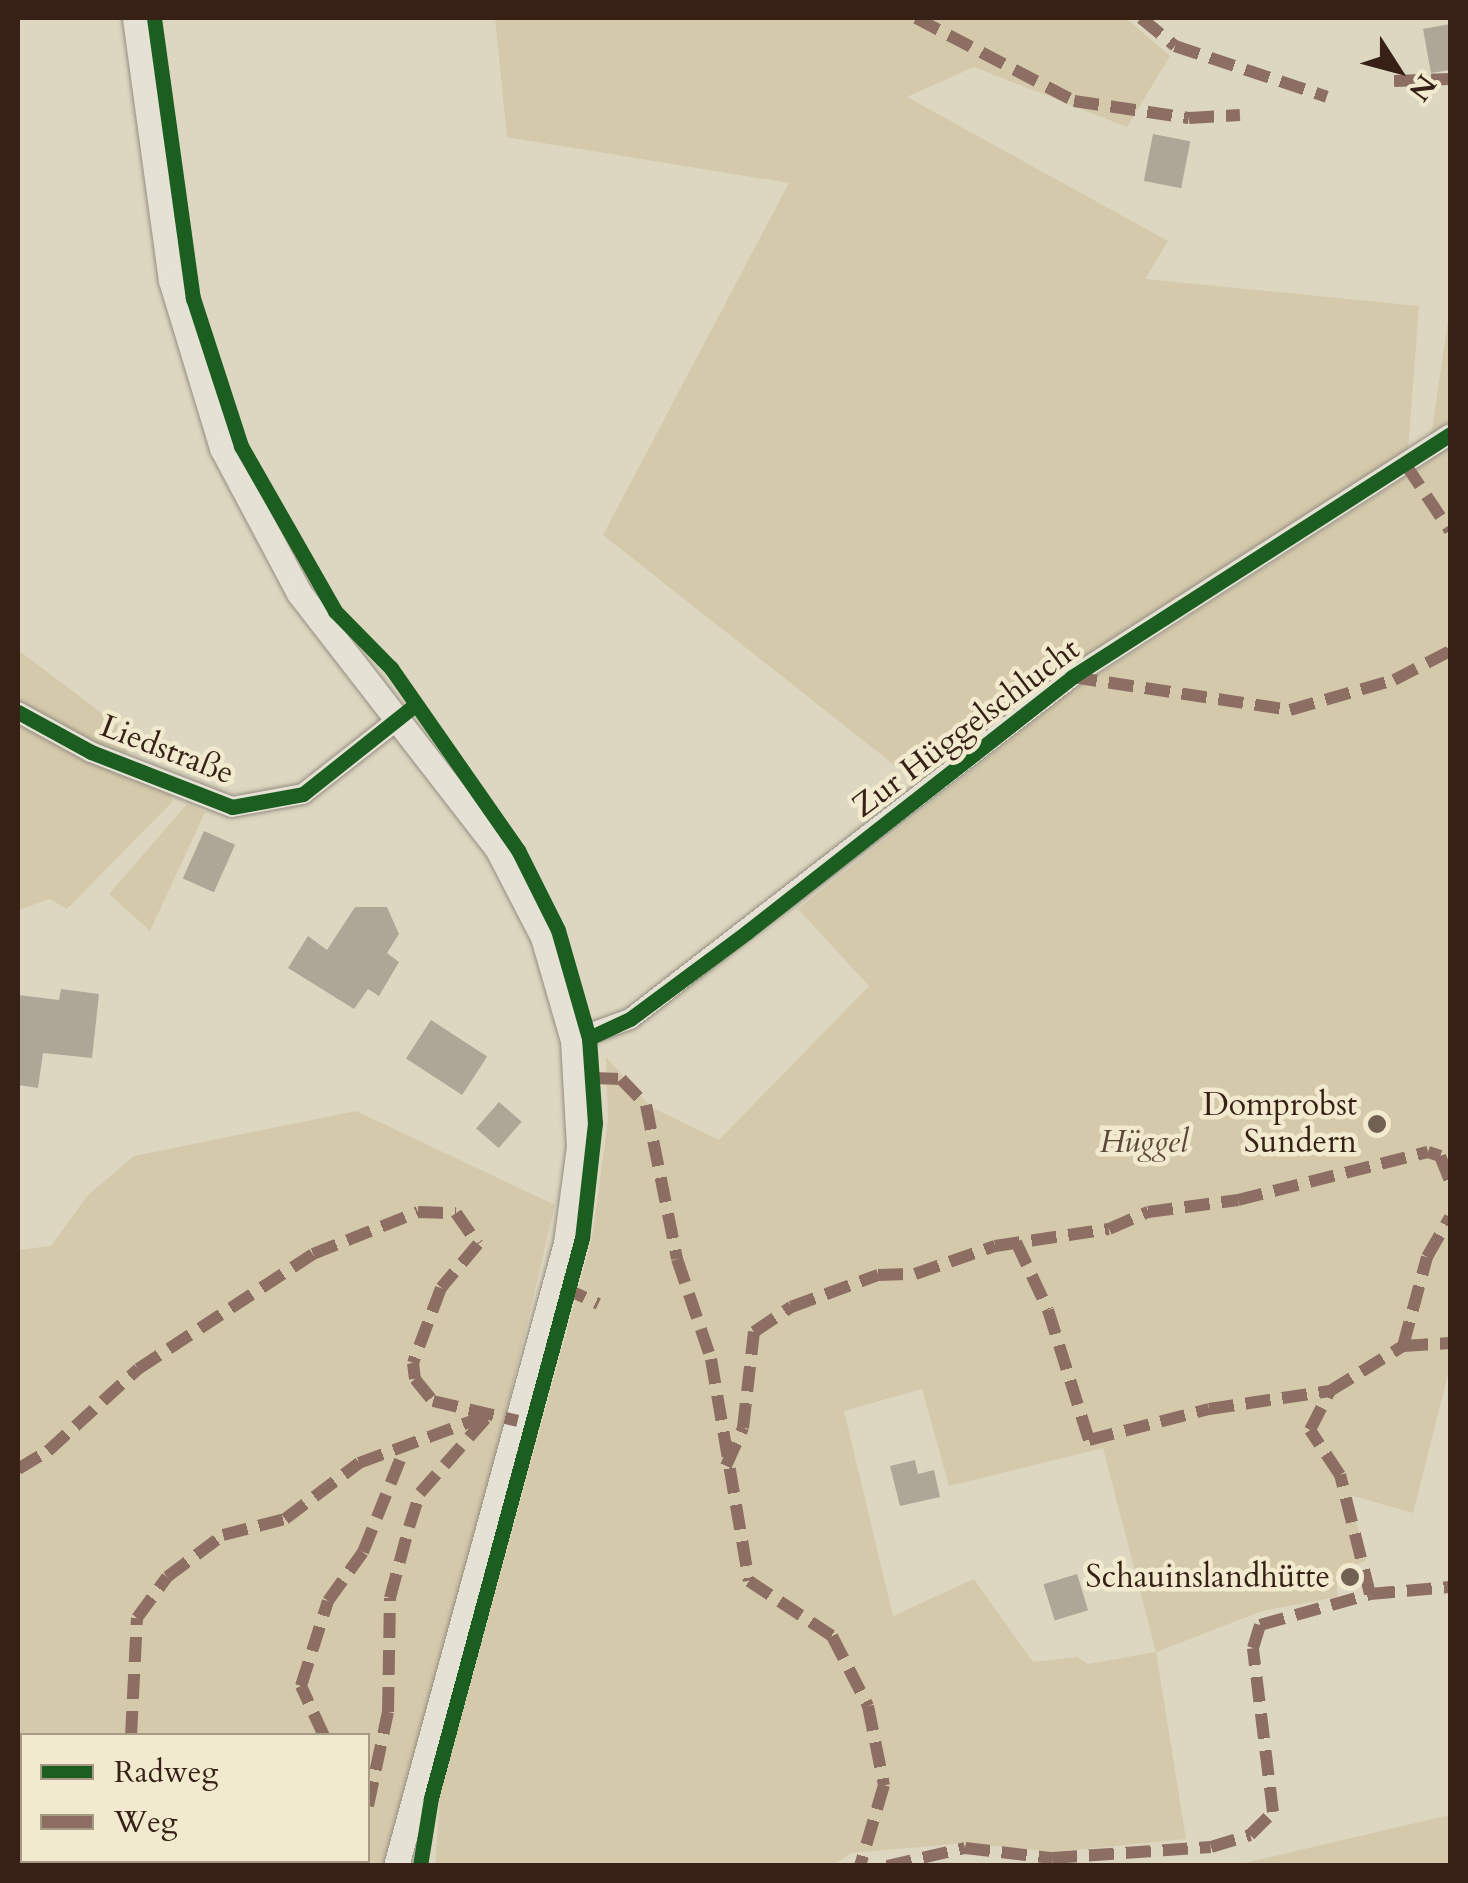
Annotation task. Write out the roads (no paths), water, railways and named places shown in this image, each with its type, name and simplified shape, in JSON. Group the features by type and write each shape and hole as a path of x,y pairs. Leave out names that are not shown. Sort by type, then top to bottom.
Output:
{"street":[{"path":"136,18 170,280 202,396 273,550 397,720 480,823 524,894 557,975 573,1040 579,1147 569,1228 396,1866"},
{"name":"Zur Hüggelschlucht","path":"573,1040 630,1018 1072,678 1450,434"},
{"name":"Liedstraße","path":"18,712 91,752 232,807 303,794 397,720"}],"place":[{"name":"Domprobst Sundern","path":"1377,1124"},
{"name":"Schauinslandhütte","path":"1350,1577"}],"park label":[{"name":"Hüggel","path":"1144,1142"}]}
